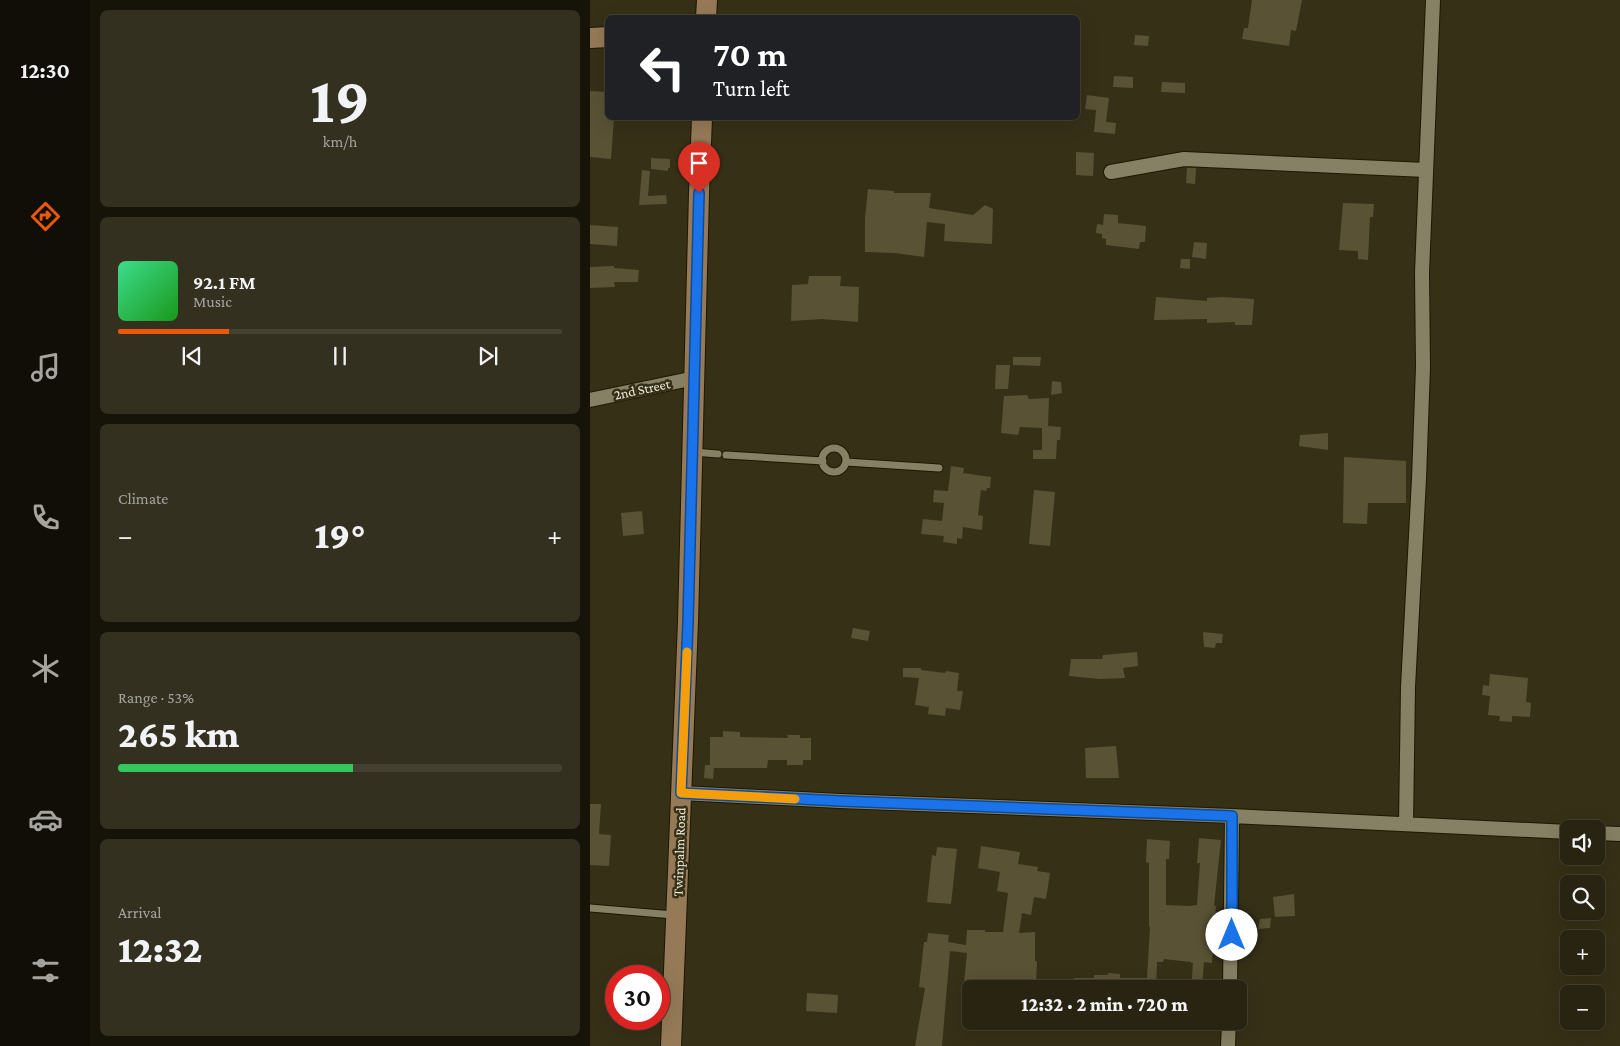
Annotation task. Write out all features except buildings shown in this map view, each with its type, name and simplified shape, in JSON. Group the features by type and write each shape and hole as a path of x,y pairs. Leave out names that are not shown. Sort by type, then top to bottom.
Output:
{"main road":[{"path":"706,15 707,0"},
{"path":"590,38 605,37"},
{"name":"Twinpalm Road","path":"672,1046 702,120"}],"street":[{"path":"1406,824 1410,649 1423,376 1422,273 1433,0"},
{"path":"1111,172 1184,159 1426,170"},
{"name":"2nd Street","path":"590,400 695,378"},
{"path":"681,793 1560,832"},
{"path":"1230,980 1232,816"},
{"path":"1605,833 1620,834"},
{"path":"1228,1046 1229,1030"}],"lane":[{"path":"837,448 845,454 846,462 843,468 834,472 826,468 822,461 823,456 828,450 837,448"},
{"path":"692,452 718,454"},
{"path":"726,454 822,461"},
{"path":"846,462 939,468"},
{"path":"590,908 677,915"}],"slow traffic":[{"path":"687,652 681,793 795,799"}],"route":[{"path":"699,193 688,622 681,793 1232,816 1232,935"}]}
